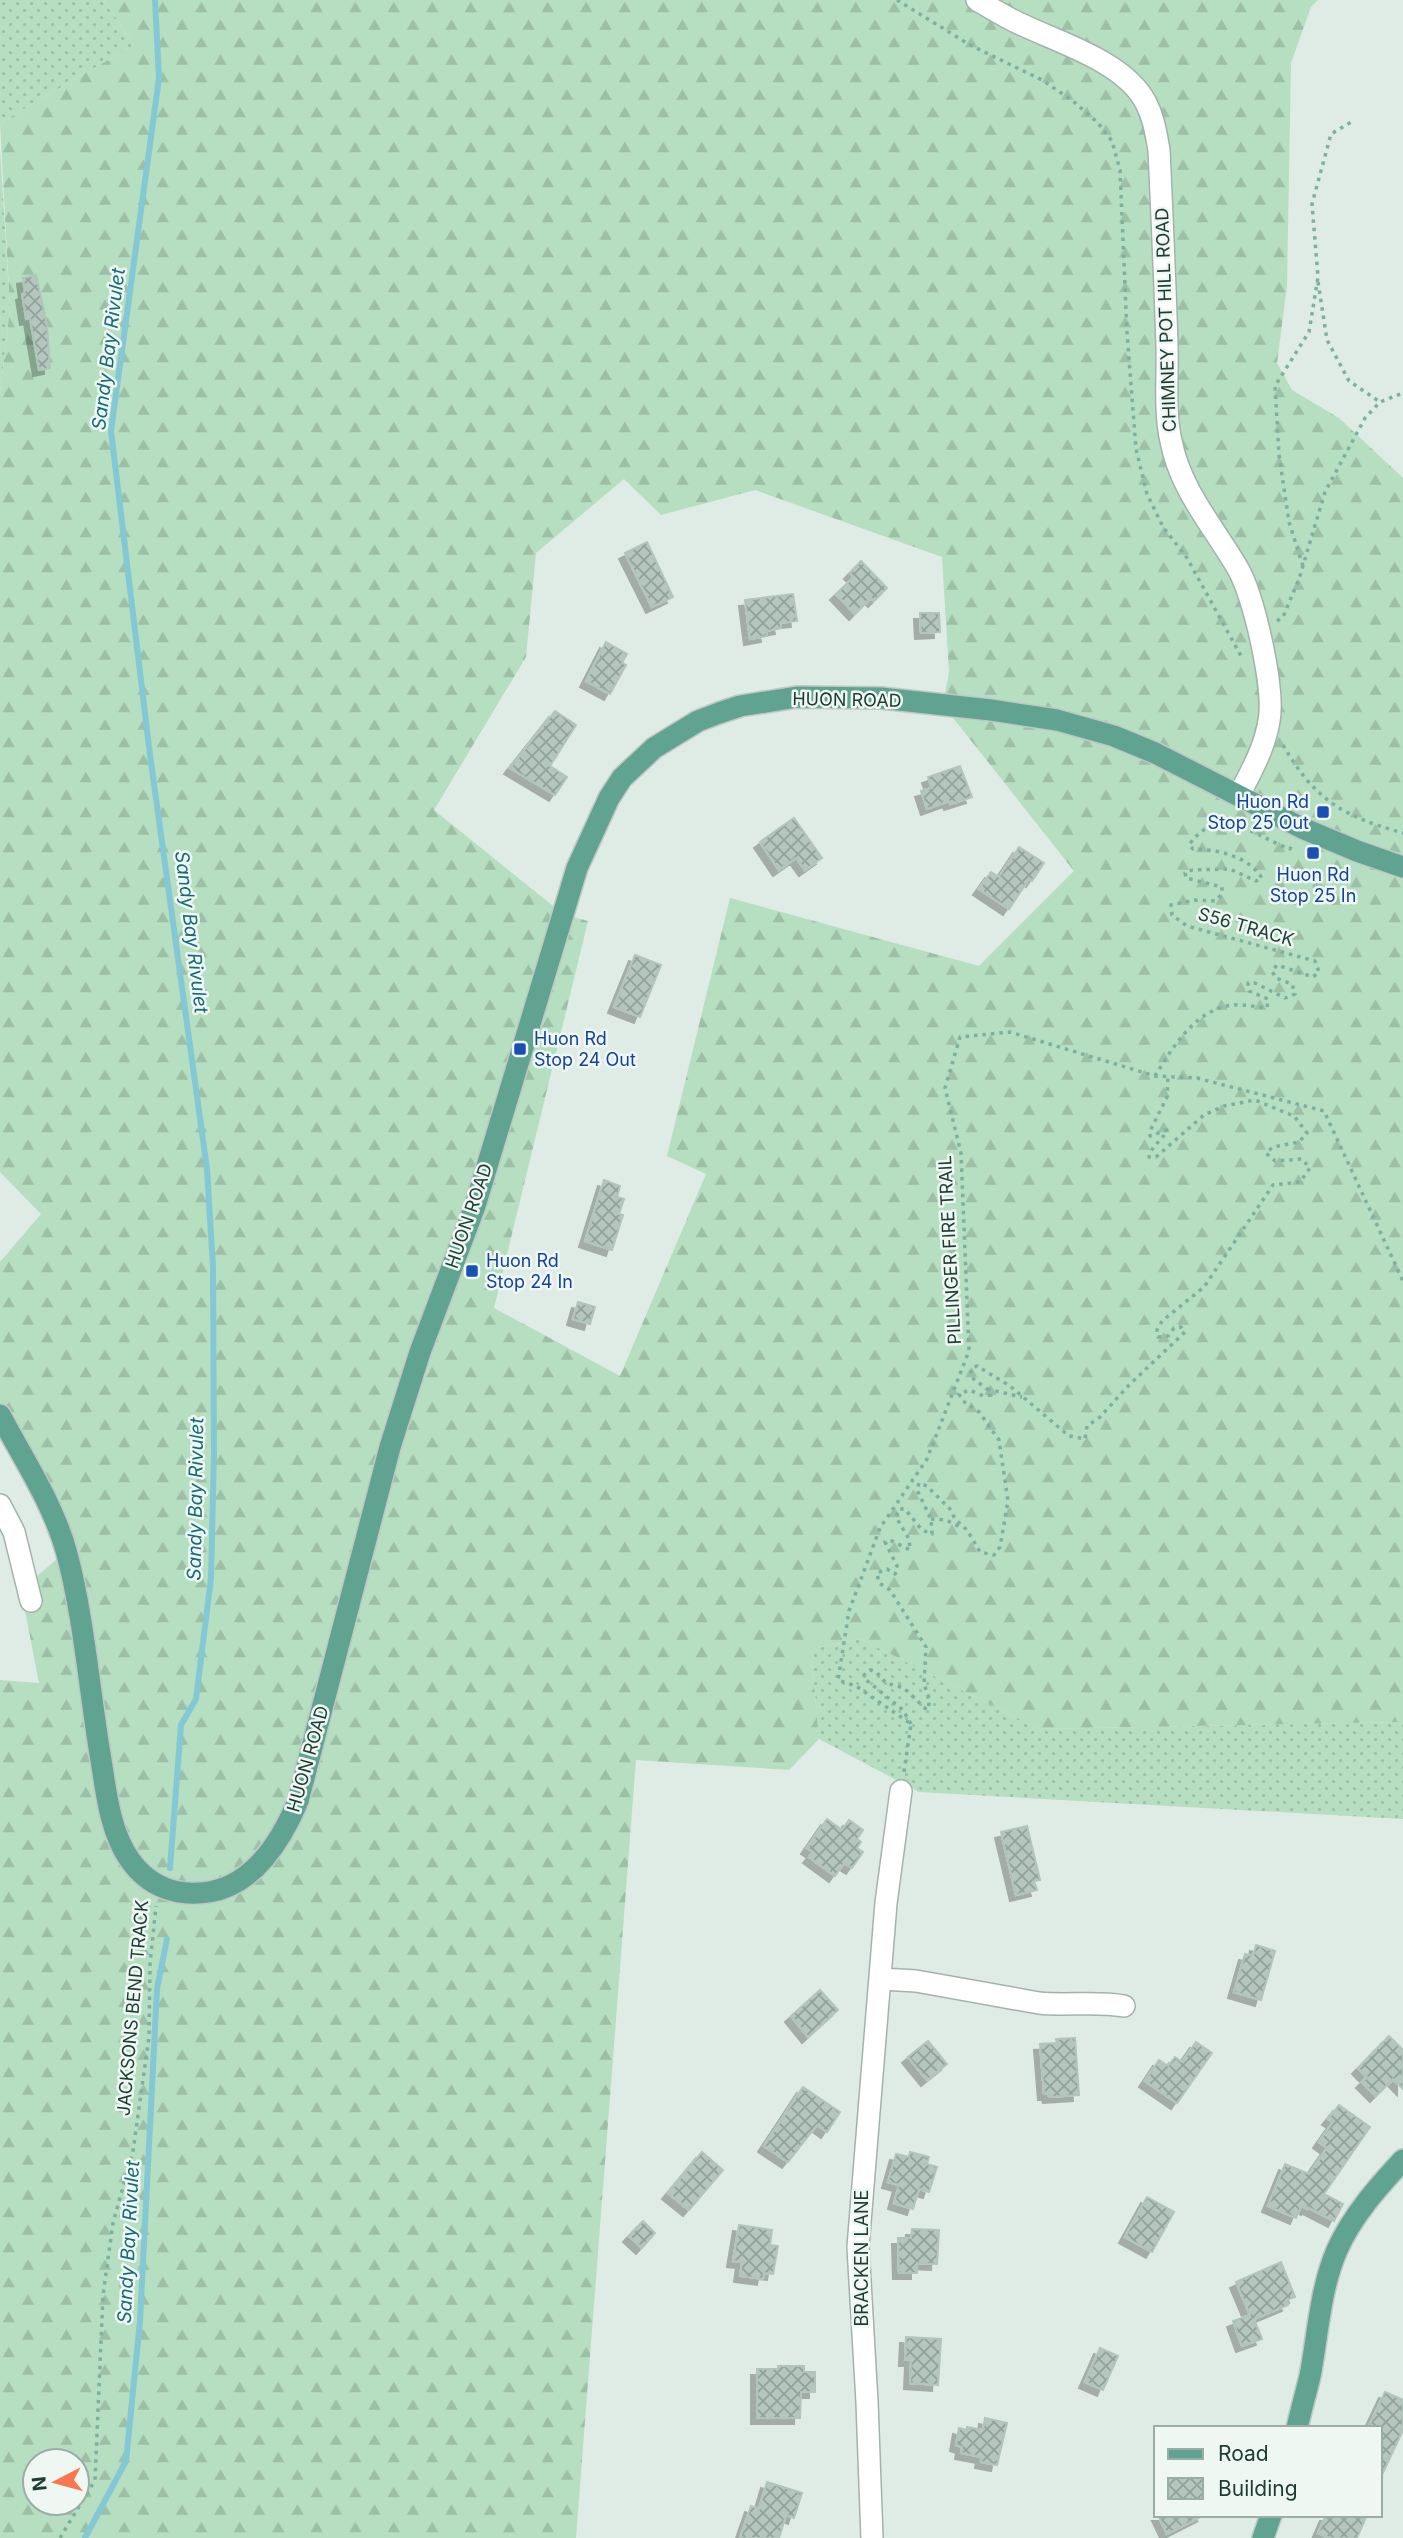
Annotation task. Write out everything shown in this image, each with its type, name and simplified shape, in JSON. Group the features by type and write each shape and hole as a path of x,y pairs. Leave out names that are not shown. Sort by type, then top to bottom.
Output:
{"main road":[{"name":"HUON ROAD","path":"0,1415 50,1508 66,1551 76,1594 105,1783 113,1821 129,1859 148,1880 159,1886 180,1893 211,1892 237,1881 267,1856 290,1822 298,1801 398,1423 420,1352 475,1206 577,868 599,815 622,778 654,748 675,734 719,713 740,706 787,698 881,698 991,710 1079,725 1114,736 1155,753 1302,828 1403,867"},
{"path":"1298,2426 1310,2377 1323,2297 1336,2253 1350,2226 1384,2180 1403,2160"},
{"path":"1263,2538 1270,2517"}],"street":[{"name":"CHIMNEY POT HILL ROAD","path":"977,0 1021,25 1080,51 1120,73 1146,102 1155,124 1159,150 1171,443 1186,485 1202,516 1238,569 1251,603 1270,697 1270,721 1262,747 1239,795"},
{"path":"0,1505 14,1532 31,1601"},
{"name":"BRACKEN LANE","path":"872,2538 859,2247 886,1903 901,1791"},
{"path":"882,1979 916,1981 1039,2003 1107,2003 1124,2006"}],"path":[{"path":"1353,121 1331,134 1312,204 1318,277 1327,340 1349,381 1380,402"},
{"path":"1303,566 1289,522 1279,455 1275,386 1308,332 1318,277"},
{"path":"1259,635 1283,617 1303,566 1325,492 1365,418 1380,402 1403,393"},
{"name":"S56 TRACK","path":"1154,1076 1178,1039 1209,1012 1233,1005 1267,1008 1268,999 1249,990 1248,984 1255,983 1285,998 1295,994 1293,984 1276,978 1272,971 1277,965 1313,977 1319,972 1315,961 1187,926 1172,915 1171,905 1195,900 1215,901 1222,894 1222,887 1186,878 1185,873 1192,870 1230,869 1256,881 1262,878 1258,871 1237,857 1214,850 1193,849 1189,845 1205,827 1222,823 1246,828 1290,849 1302,828"},
{"name":"PILLINGER FIRE TRAIL","path":"911,1724 856,1686 838,1680 849,1611 880,1528 927,1458 970,1351 961,1153 944,1088 960,1037 1010,1032 1154,1076 1197,1079 1324,1111 1403,1282"},
{"path":"901,1791 911,1724 903,1710 865,1679 864,1675 870,1670 876,1672 886,1683 904,1688 927,1710 930,1701 924,1685 926,1647 890,1590 879,1583 877,1573 887,1569 895,1574 898,1568 885,1542 892,1541 909,1550 909,1539 896,1517 899,1509 905,1509 922,1530 932,1534 931,1519 917,1490 919,1483 927,1486 950,1508 980,1552 994,1555 1000,1547 1008,1501 999,1440 979,1412 963,1401 959,1394 969,1390 984,1396 991,1395 971,1377 971,1369 977,1366 1010,1386 1069,1436 1085,1439 1087,1426 1100,1417 1129,1385 1185,1332 1181,1327 1174,1328 1168,1336 1158,1337 1157,1330 1162,1321 1204,1287 1273,1185 1300,1182 1310,1168 1302,1158 1275,1161 1266,1153 1273,1147 1299,1142 1307,1133 1294,1116 1255,1100 1224,1106 1204,1115 1156,1157 1149,1157 1152,1147 1167,1130 1150,1136 1167,1097 1168,1076"},
{"path":"987,1389 1024,1398"},
{"path":"931,1519 946,1520 967,1531"},
{"name":"JACKSONS BEND TRACK","path":"60,2538 95,2480 103,2295 113,2223 133,2151 149,2037 150,1964 159,1886"}],"green space":[{"path":"0,0 104,0 134,45 0,123"},
{"path":"104,0 1318,0 1311,7 1291,63 1287,286 1277,363 1292,390 1339,418 1403,478 1403,1722 1039,1729 861,1639 811,1649 819,1739 789,1770 636,1760 576,2538 0,2538 0,1680 39,1683 21,1590 66,1551 0,1415 0,1262 41,1214 0,1172 0,393 10,309 0,123 134,45","holes":["624,479 661,515 755,490 942,557 949,672 943,705 1074,871 979,966 730,898 667,1156 706,1174 620,1376 494,1308 588,921 563,914 434,810 526,657 536,553"]},
{"path":"0,148 10,309 0,393"},
{"path":"861,1639 1039,1729 1403,1722 1403,1819 919,1792 819,1739 811,1649"}],"building":[{"path":"36,275 47,325 50,368 39,370 30,318 26,319 22,294 25,293 23,278"},
{"path":"647,542 673,597 652,607 625,553"},
{"path":"861,561 887,588 874,601 871,598 855,614 836,594 854,577 850,573"},
{"path":"793,594 797,621 780,623 781,628 766,631 767,636 750,639 745,600"},
{"path":"920,613 939,613 940,632 921,633"},
{"path":"606,642 627,654 622,663 626,665 610,694 586,681"},
{"path":"555,711 576,725 550,766 567,777 555,795 510,768"},
{"path":"960,766 972,797 927,809 921,791 932,788 928,777"},
{"path":"794,818 822,858 805,870 796,858 779,870 760,842"},
{"path":"1019,847 1044,863 1032,881 1029,879 1009,909 979,889 991,872 999,877"},
{"path":"635,955 661,965 640,1017 614,1007"},
{"path":"604,1180 620,1186 617,1197 624,1199 619,1214 623,1215 612,1250 585,1241"},
{"path":"578,1302 595,1307 590,1324 573,1319"},
{"path":"827,1819 842,1830 849,1820 863,1830 857,1839 861,1842 857,1848 863,1852 852,1868 844,1863 835,1876 809,1857 813,1852 807,1848"},
{"path":"1027,1826 1040,1880 1034,1881 1037,1890 1016,1895 1001,1832"},
{"path":"1256,1945 1275,1951 1261,2000 1234,1992 1245,1954 1253,1956"},
{"path":"820,1990 838,2010 808,2037 791,2016"},
{"path":"1389,2036 1403,2050 1403,2089 1393,2079 1376,2096 1362,2082 1367,2077 1358,2068"},
{"path":"1075,2038 1079,2095 1049,2097 1044,2094 1040,2044 1057,2043 1056,2039"},
{"path":"928,2041 947,2064 927,2080 908,2057"},
{"path":"1196,2042 1212,2053 1177,2103 1145,2081 1159,2060 1168,2066 1175,2057 1182,2062"},
{"path":"803,2087 840,2112 827,2132 817,2125 788,2162 764,2146"},
{"path":"1339,2105 1370,2127 1324,2194 1343,2204 1334,2221 1307,2207 1301,2206 1296,2218 1268,2206 1285,2164 1309,2174 1327,2148 1319,2142 1333,2122 1328,2119"},
{"path":"702,2152 723,2170 689,2210 668,2193"},
{"path":"910,2152 929,2157 927,2164 937,2167 929,2192 919,2189 913,2209 894,2203 899,2185 888,2182 896,2154 909,2157"},
{"path":"1147,2197 1174,2212 1152,2252 1125,2237"},
{"path":"643,2221 655,2233 642,2248 629,2236"},
{"path":"739,2225 772,2230 770,2245 778,2246 773,2274 764,2273 763,2279 740,2276 742,2262 733,2261"},
{"path":"912,2229 939,2230 937,2264 917,2263 917,2273 899,2273 898,2238 911,2238"},
{"path":"1281,2262 1295,2297 1286,2300 1288,2305 1254,2319 1262,2339 1242,2346 1233,2321 1250,2315 1236,2282"},
{"path":"906,2337 941,2339 938,2385 910,2383 911,2360 905,2360"},
{"path":"1100,2348 1118,2356 1103,2390 1085,2382"},
{"path":"778,2366 804,2366 804,2372 815,2372 815,2392 801,2392 800,2418 757,2418 757,2369 778,2369"},
{"path":"1385,2392 1403,2400 1403,2430 1382,2475 1382,2426 1369,2426"},
{"path":"985,2418 1007,2423 997,2465 981,2462 982,2457 961,2453 962,2447 956,2445 959,2428 983,2430"},
{"path":"767,2482 802,2493 794,2518 786,2515 779,2538 740,2538 751,2506 759,2509"},
{"path":"1159,2517 1200,2517 1167,2534"},
{"path":"1325,2517 1366,2517 1357,2538 1329,2538 1318,2533"}],"waterway":[{"name":"Sandy Bay Rivulet","path":"155,0 159,78 111,431 150,755 207,1169 213,1267 214,1452 211,1578 196,1699 181,1725 170,1868"},
{"name":"Sandy Bay Rivulet","path":"85,2538 126,2461 140,2321 157,1989 167,1939"}],"place":[{"name":"Huon Rd Stop 25 Out","path":"1323,812"},
{"name":"Huon Rd Stop 25 In","path":"1313,853"},
{"name":"Huon Rd Stop 24 Out","path":"520,1049"},
{"name":"Huon Rd Stop 24 In","path":"472,1271"}]}
